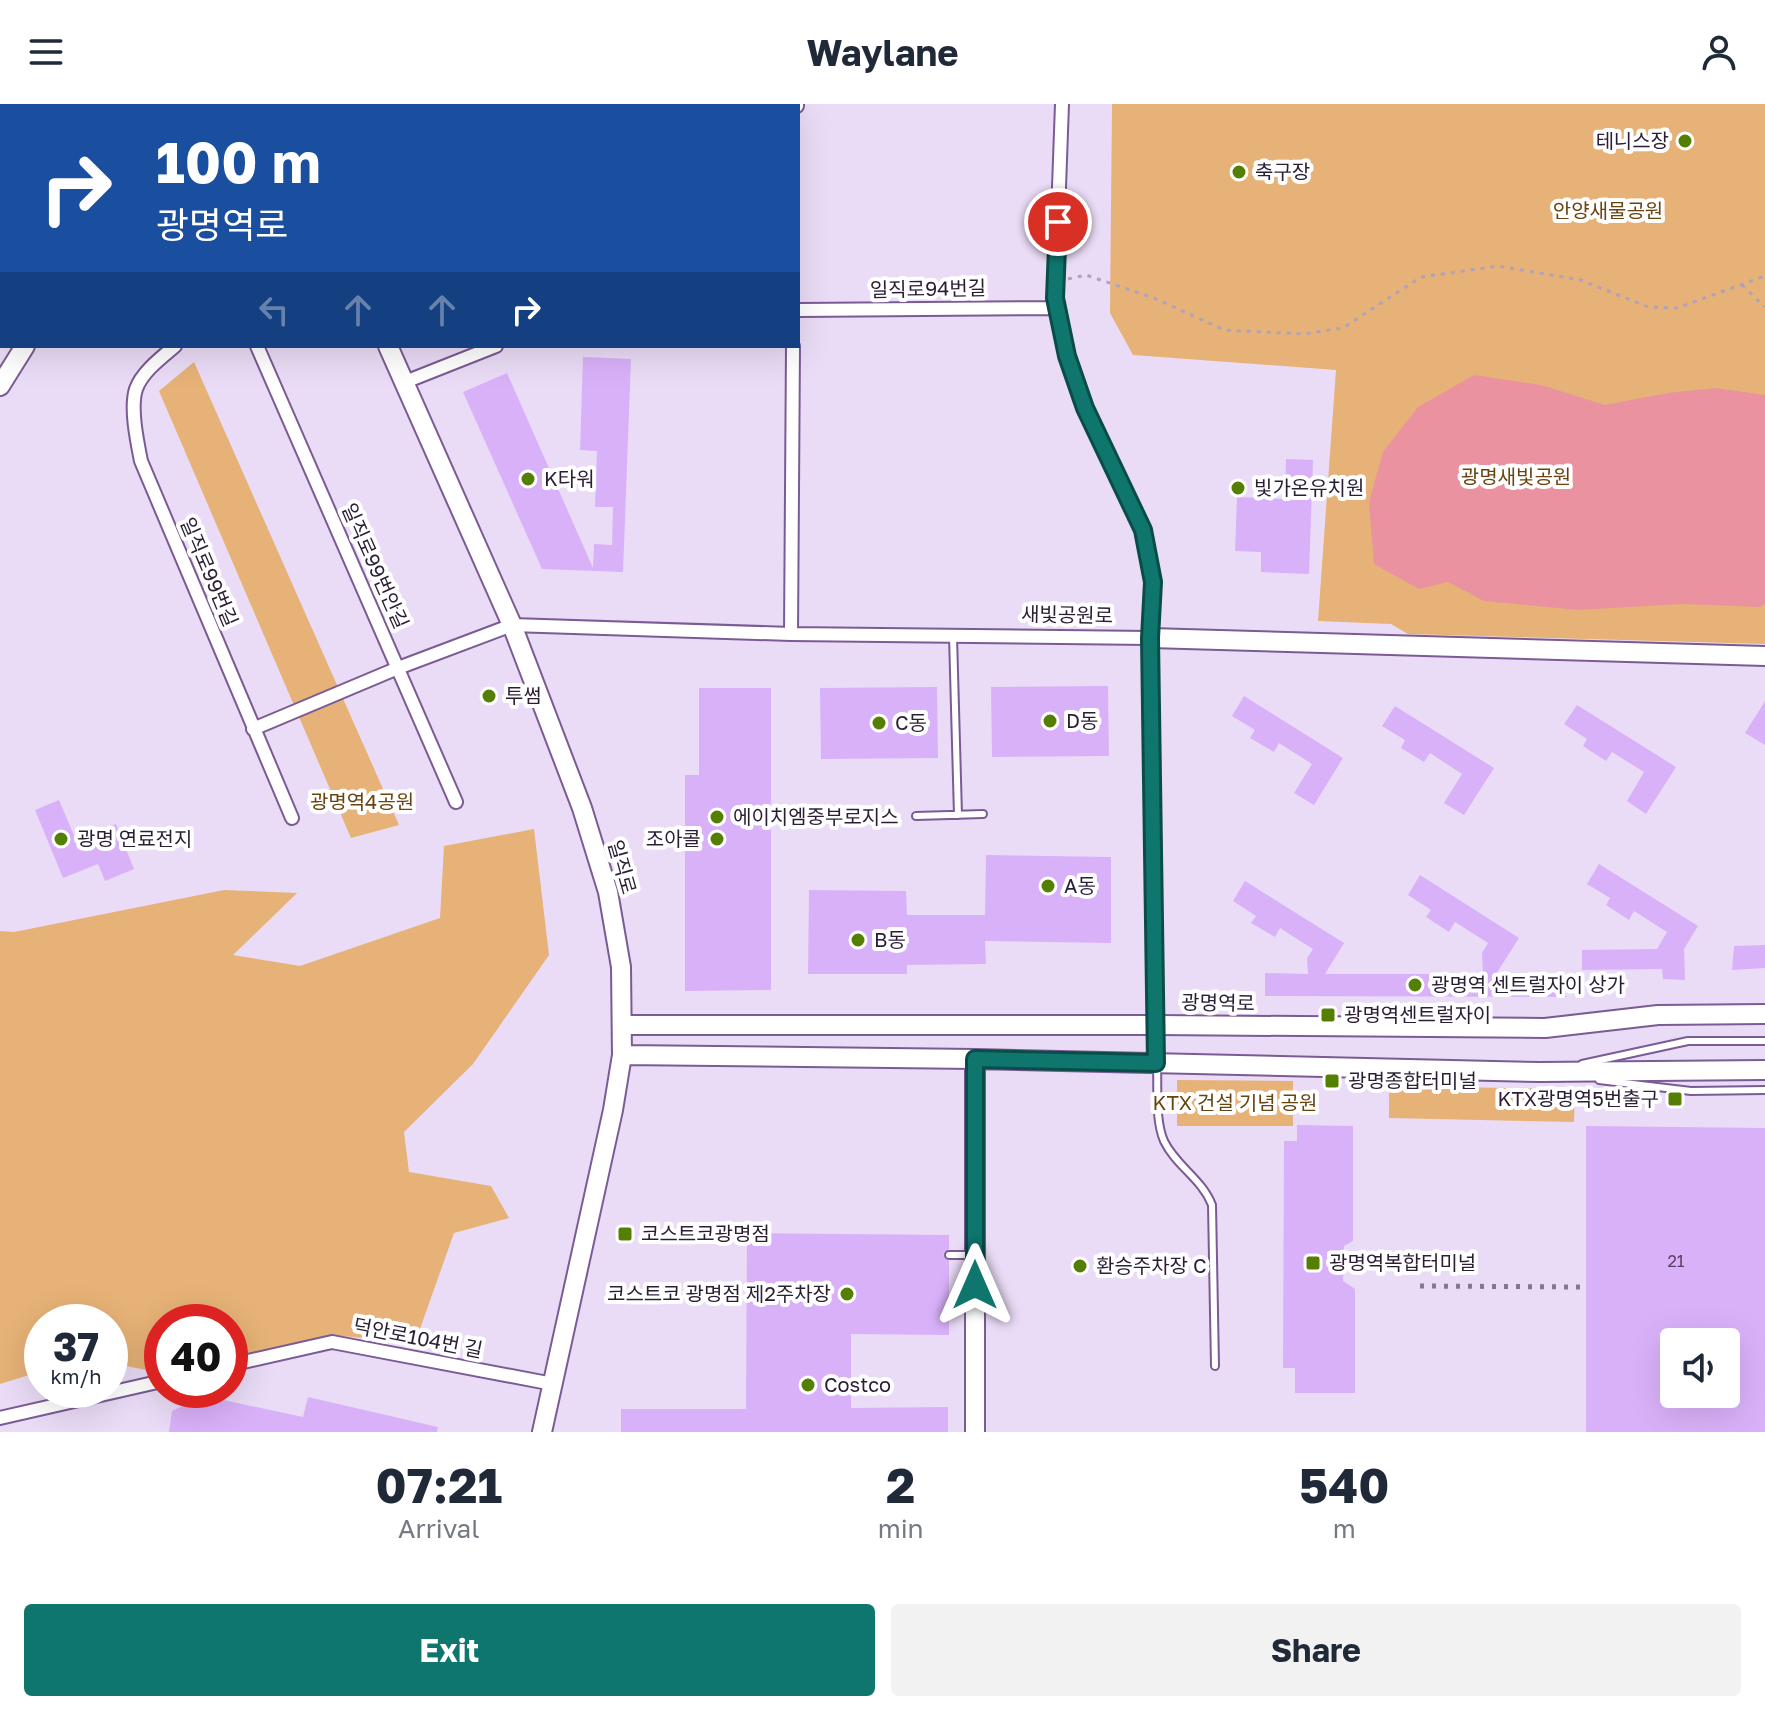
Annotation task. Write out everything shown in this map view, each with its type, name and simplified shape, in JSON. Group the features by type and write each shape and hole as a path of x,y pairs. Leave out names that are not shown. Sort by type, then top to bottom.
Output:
{"street":[{"path":"1062,104 1057,308 1067,356 1085,408 1143,530 1153,582 1150,638 1156,1063"},
{"name":"일직로94번길","path":"800,310 1057,308"},
{"path":"0,386 24,348"},
{"name":"일직로99번길","path":"173,348 150,369 136,389 135,430 141,461 292,818"},
{"name":"일직로99번안길","path":"258,348 456,802"},
{"name":"일직로","path":"389,348 512,625 582,808 608,892 621,967 622,1055 613,1110 542,1432"},
{"path":"405,382 491,348"},
{"path":"791,634 793,348"},
{"path":"253,729 398,668 512,625"},
{"name":"새빛공원로","path":"512,625 791,634 1150,638 1765,656"},
{"name":"광명역로","path":"622,1025 1545,1028 1658,1015 1765,1014"},
{"path":"622,1055 975,1059 1540,1072 1765,1070"},
{"path":"975,1059 975,1432"},
{"name":"덕안로104번 길","path":"248,1361 332,1342 553,1384"},
{"path":"0,1418 144,1385"}],"lane":[{"path":"953,636 958,815"},
{"path":"916,816 983,814"},
{"path":"1540,1072 1688,1041 1765,1041"},
{"path":"1156,1063 1161,1132 1165,1143 1203,1185 1212,1205 1215,1366"},
{"path":"1540,1072 1691,1091 1765,1090"},
{"path":"949,1255 975,1255"}],"path":[{"path":"1056,281 1086,275 1154,298 1224,330 1304,334 1343,328 1421,277 1498,266 1581,280 1648,307 1677,308 1765,276"},
{"path":"1742,285 1765,307"}],"green space":[{"path":"1112,104 1765,104 1765,644 1408,634 1391,624 1318,621 1336,370 1133,355 1110,313"},
{"name":"광명역4공원","path":"194,362 399,825 351,838 159,391"},
{"path":"534,829 549,955 473,1064 404,1132 409,1172 491,1186 509,1218 454,1233 415,1343 331,1335 248,1361 248,1304 144,1304 144,1370 128,1366 128,1304 24,1304 24,1377 0,1384 0,931 14,932 224,890 297,893 233,955 300,966 440,918 444,846"},
{"name":"KTX 건설 기념 공원","path":"1177,1080 1293,1081 1293,1126 1177,1126"},
{"path":"1389,1086 1575,1089 1574,1122 1389,1118"}],"shaded area":[{"path":"1474,375 1541,385 1605,405 1715,388 1765,395 1765,604 1760,607 1682,604 1578,610 1484,601 1448,582 1419,589 1374,564 1369,502 1383,452 1418,407"}],"building":[{"name":"K타워","path":"583,357 631,359 623,572 542,569 463,392 507,373 593,568 594,544 612,545 613,507 595,507 597,451 580,450"},
{"name":"빛가온유치원","path":"1286,459 1313,460 1309,574 1261,572 1261,552 1235,551 1237,497 1285,499"},
{"name":"D동","path":"1108,686 1109,756 992,757 991,687"},
{"name":"C동","path":"937,687 938,758 821,759 820,688"},
{"path":"699,688 771,688 771,990 685,991 685,775 699,775"},
{"path":"1244,696 1343,758 1314,805 1294,793 1312,764 1279,743 1274,752 1250,738 1255,730 1232,716"},
{"path":"1765,701 1765,745 1745,733"},
{"path":"1577,705 1676,767 1646,814 1627,801 1644,772 1612,752 1606,761 1583,746 1587,739 1564,724"},
{"path":"1395,706 1494,768 1464,815 1444,803 1462,774 1430,753 1424,762 1401,748 1405,740 1382,726"},
{"path":"59,800 76,840 116,824 134,869 105,881 98,864 63,878 35,810"},
{"path":"986,855 1111,857 1111,943 985,941 986,964 907,965 907,974 808,974 809,890 906,891 907,915 985,915"},
{"path":"1599,864 1698,926 1684,949 1685,980 1663,979 1662,969 1582,970 1582,950 1657,949 1667,932 1634,911 1629,920 1606,905 1610,898 1587,884"},
{"path":"1420,875 1519,938 1496,974 1566,974 1566,997 1265,996 1265,973 1308,974 1307,958 1313,949 1280,928 1275,937 1251,923 1256,916 1233,901 1245,881 1344,943 1325,974 1483,974 1482,953 1488,943 1455,922 1449,932 1426,917 1431,910 1408,895"},
{"path":"1765,945 1765,968 1732,970 1734,946"},
{"name":"광명역복합터미널","path":"1297,1125 1353,1126 1353,1241 1344,1246 1343,1281 1355,1289 1355,1393 1295,1393 1295,1368 1283,1368 1284,1141 1297,1141"},
{"path":"1586,1126 1765,1128 1765,1432 1586,1432"},
{"path":"747,1233 949,1235 949,1249 943,1254 949,1261 949,1335 851,1334 851,1408 948,1407 948,1432 621,1432 621,1409 746,1409"},
{"path":"308,1397 438,1427 437,1432 169,1432 172,1411 178,1408 248,1408 248,1405 303,1417"}],"railway":[{"path":"1420,1286 1582,1287"}],"place":[{"name":"테니스장","path":"1685,141"},
{"name":"축구장","path":"1239,172"},
{"name":"K타워","path":"528,479"},
{"name":"빛가온유치원","path":"1238,488"},
{"name":"투썸","path":"489,696"},
{"name":"D동","path":"1050,721"},
{"name":"C동","path":"879,723"},
{"name":"에이치엠중부로지스","path":"717,817"},
{"name":"광명 연료전지","path":"61,839"},
{"name":"조아콜","path":"717,839"},
{"name":"A동","path":"1048,886"},
{"name":"B동","path":"858,940"},
{"name":"광명역 센트럴자이 상가","path":"1415,985"},
{"name":"광명역센트럴자이","path":"1328,1015"},
{"name":"광명종합터미널","path":"1332,1081"},
{"name":"KTX광명역5번출구","path":"1675,1099"},
{"name":"코스트코광명점","path":"625,1234"},
{"name":"광명역복합터미널","path":"1313,1263"},
{"name":"환승주차장 C","path":"1080,1266"},
{"name":"코스트코 광명점 제2주차장","path":"847,1294"},
{"name":"Costco","path":"808,1385"}],"route":[{"path":"975,1285 975,1059 1156,1063 1150,638 1153,582 1143,530 1085,408 1067,356 1055,298 1058,222"}],"park label":[{"name":"안양새물공원","path":"1608,211"},
{"name":"광명새빛공원","path":"1516,477"}]}
